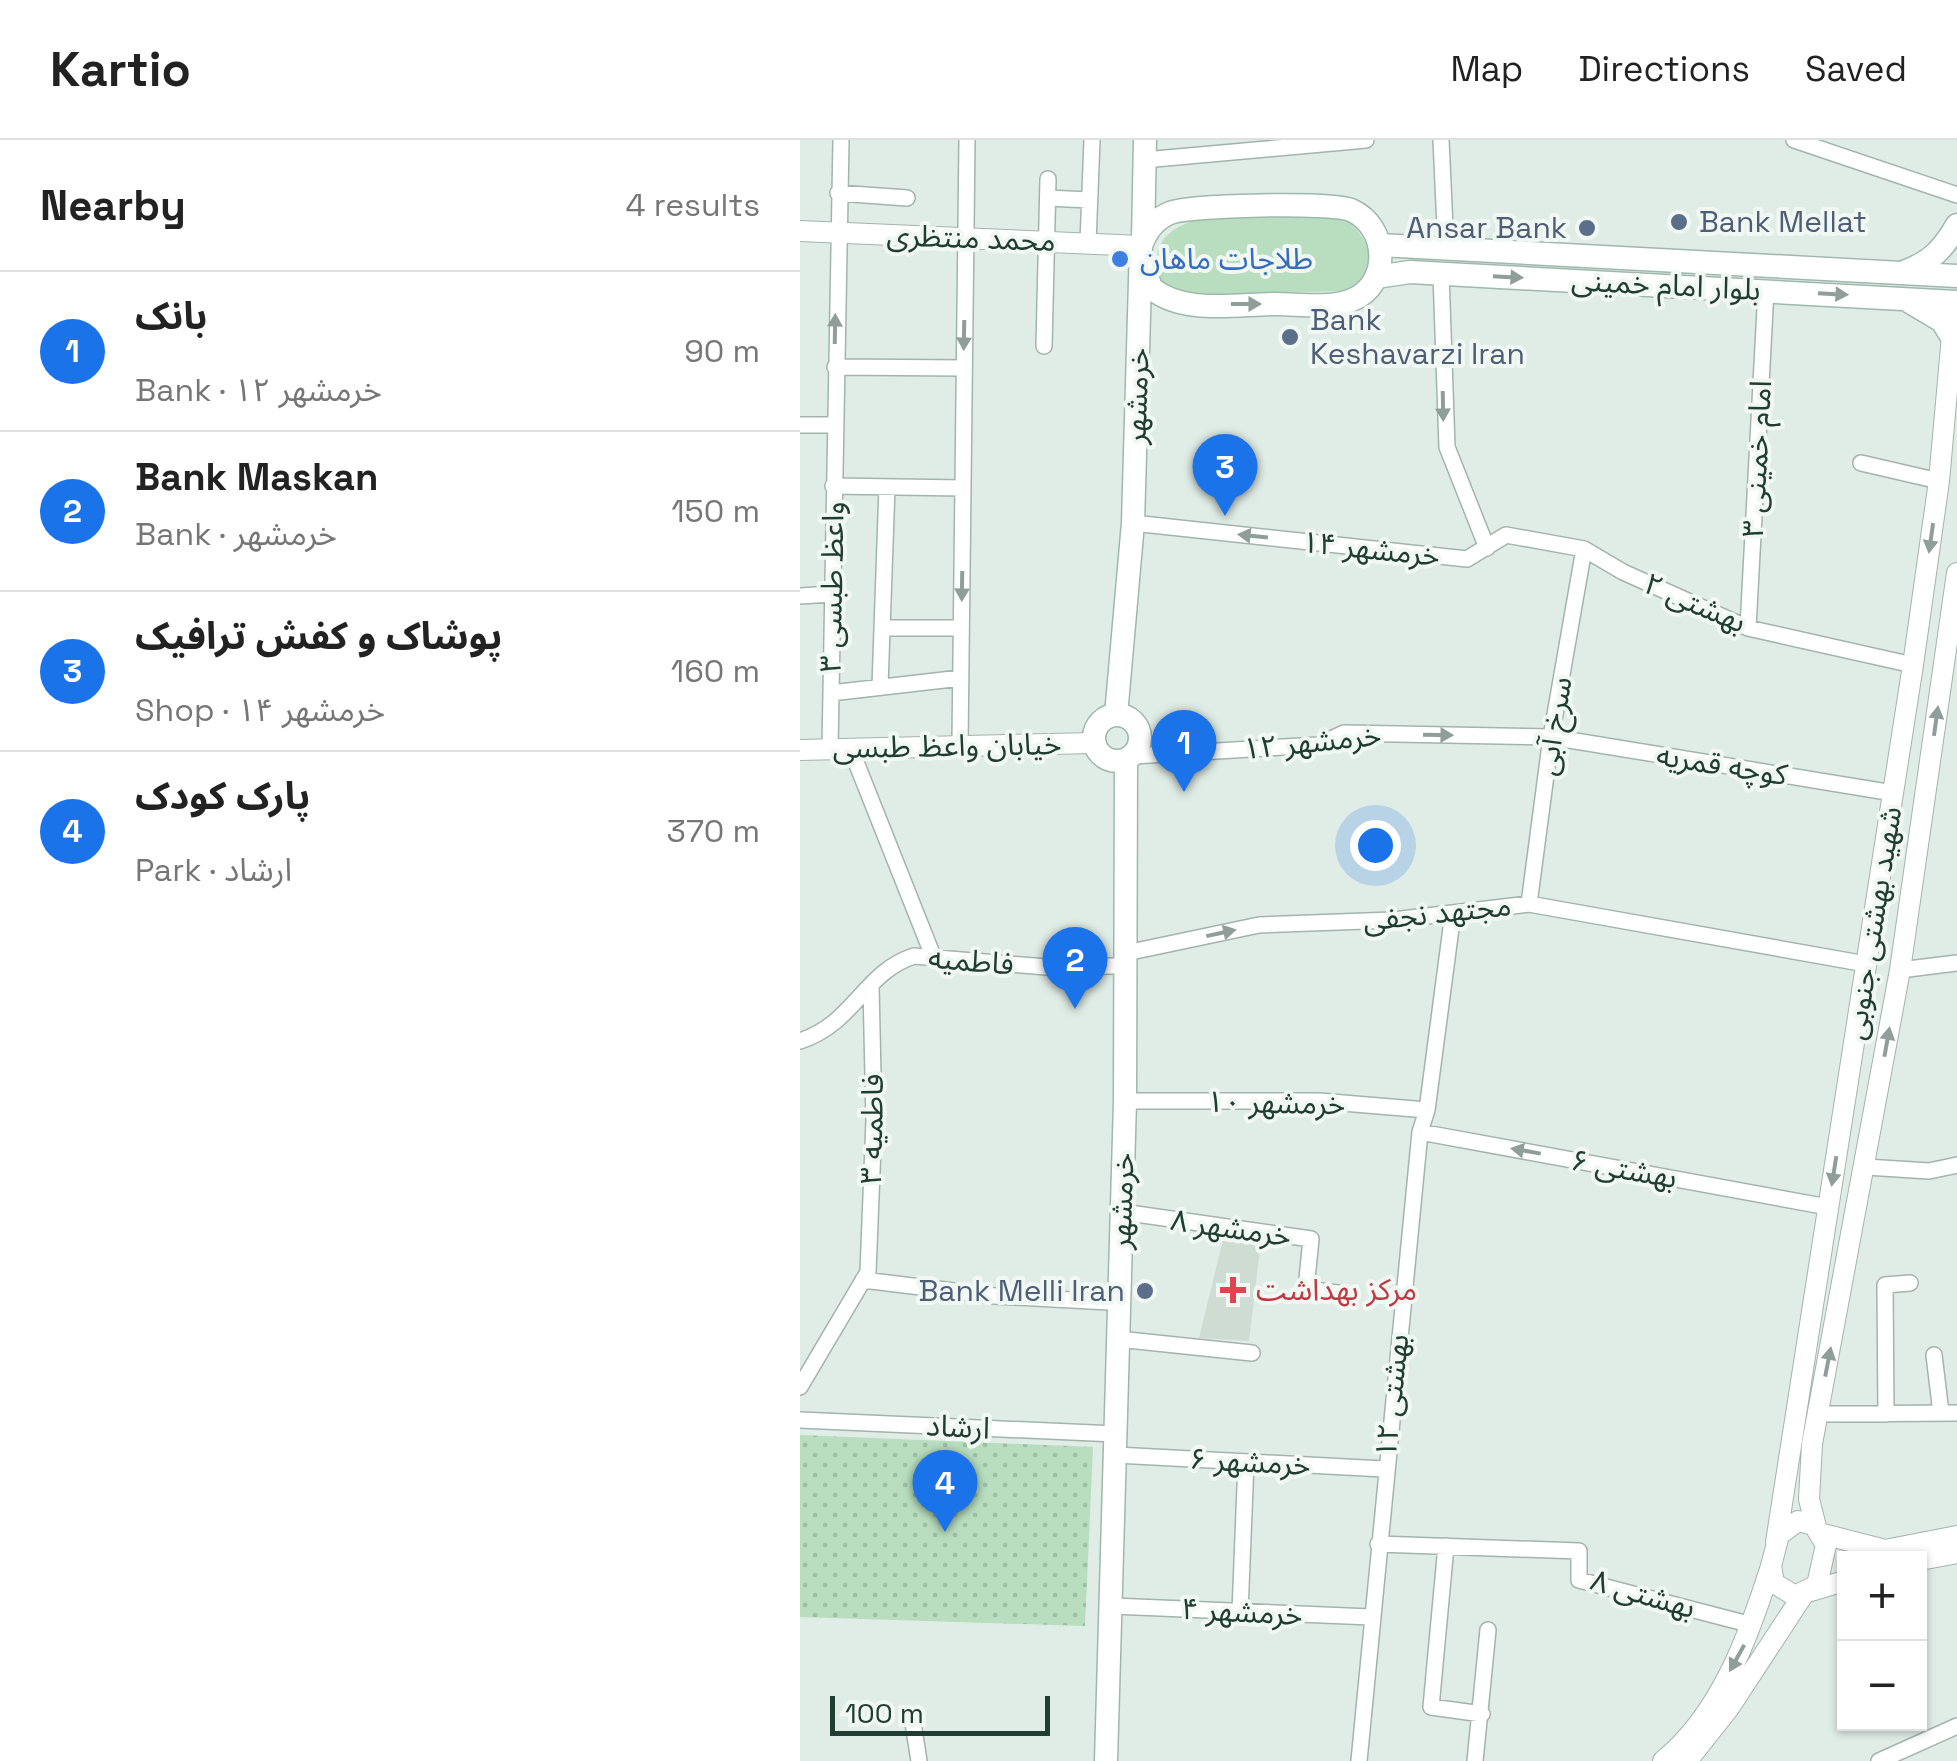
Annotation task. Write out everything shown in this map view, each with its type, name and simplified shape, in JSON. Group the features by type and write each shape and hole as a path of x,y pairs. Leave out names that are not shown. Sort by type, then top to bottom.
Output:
{"main road":[{"name":"خرمشهر","path":"1116,715 1133,524 1144,150"},
{"path":"1139,328 1164,308 1180,304 1337,304 1353,300 1376,277 1380,245 1364,218 1334,206 1180,209 1165,206 1144,186"},
{"path":"1180,209 1151,226 1142,248 1152,288 1180,304"},
{"path":"1953,338 1942,321 1897,286 1944,247 1957,225"},
{"name":"بلوار امام خمینی","path":"1380,245 1897,286 1956,296"},
{"name":"بلوار امام خمینی","path":"1376,277 1441,274 1766,290 1897,286 1957,276"},
{"path":"1116,715 1132,720 1140,734 1126,759 1100,755 1094,743 1102,721 1116,715"},
{"name":"خرمشهر","path":"1106,1761 1113,1606 1108,1302 1126,759"},
{"name":"خرمشهر","path":"1094,1761 1118,1339 1126,1101 1120,959"}],"street":[{"name":"واعظ طبسی ۳","path":"840,140 831,693 840,748"},
{"path":"960,743 966,140"},
{"path":"1088,243 1092,140"},
{"path":"1144,150 1366,140"},
{"path":"1441,140 1446,249"},
{"path":"1794,140 1957,195"},
{"path":"1044,346 1048,178"},
{"path":"838,192 906,198"},
{"path":"1048,198 1090,200"},
{"name":"محمد منتظری","path":"800,230 1142,248"},
{"path":"1441,274 1446,447 1487,548"},
{"name":"امام خمینی ۳","path":"1748,628 1766,290"},
{"name":"شهید بهشتی جنوبی","path":"1776,1542 1940,480 1956,296"},
{"path":"835,367 964,368"},
{"path":"800,425 834,425"},
{"path":"1861,463 1940,480"},
{"path":"833,486 963,488"},
{"path":"880,686 887,487"},
{"name":"خرمشهر ۱۴","path":"1133,524 1467,559 1487,548"},
{"name":"بهشتی ۲","path":"1487,548 1506,535 1584,549 1623,572 1748,628 1913,664"},
{"name":"سرخ آبی","path":"1529,904 1550,738 1584,549"},
{"name":"شهید بهشتی جنوبی","path":"1819,1530 1809,1499 1818,1414 1866,1168 1951,664 1957,576"},
{"path":"800,596 832,594"},
{"path":"882,628 962,628"},
{"path":"831,693 961,678"},
{"name":"خرمشهر ۱۲","path":"1126,759 1318,745 1344,733 1550,738"},
{"name":"کوچه قمریه","path":"1550,738 1893,794"},
{"name":"خیابان واعظ طبسی","path":"800,750 960,743 1094,743"},
{"path":"840,748 933,956"},
{"name":"مجتهد نجفی","path":"1120,959 1259,926 1529,904 1866,964"},
{"name":"بهشتی ۱۲","path":"1359,1761 1384,1468 1420,1132 1427,1110 1454,913"},
{"name":"فاطمیه","path":"800,1041 842,1019 895,962 933,956 1046,967 1120,959"},
{"path":"1900,970 1957,962"},
{"name":"فاطمیه ۳","path":"865,1276 874,1121 871,986"},
{"name":"خرمشهر ۱۰","path":"1126,1101 1319,1101 1427,1110"},
{"path":"1842,1117 1872,1123"},
{"name":"بهشتی ۶","path":"1420,1132 1828,1207"},
{"path":"1866,1168 1929,1170 1957,1165"},
{"name":"خرمشهر ۸","path":"1122,1212 1311,1240 1306,1289 1344,1294"},
{"path":"800,1387 865,1276 995,1296 1108,1302"},
{"path":"1886,1414 1885,1285 1910,1283"},
{"path":"1118,1339 1252,1353"},
{"path":"1818,1414 1949,1413 1934,1355"},
{"name":"ارشاد","path":"800,1420 1113,1441"},
{"name":"خرمشهر ۶","path":"1113,1441 1246,1462 1384,1468"},
{"path":"1240,1612 1246,1462"},
{"path":"1663,1761 1714,1698 1752,1625 1776,1542 1790,1524 1885,1550 1957,1536"},
{"path":"1686,1761 1729,1708 1820,1577 1826,1553 1819,1530"},
{"name":"بهشتی ۸","path":"1378,1544 1579,1551 1579,1580 1752,1625"},
{"path":"1446,1546 1431,1708 1482,1714"},
{"path":"1927,1559 1957,1553"},
{"path":"1771,1566 1779,1590 1807,1593 1837,1582"},
{"name":"خرمشهر ۴","path":"1113,1606 1372,1618"},
{"path":"1475,1761 1488,1630"},
{"path":"913,1723 918,1761"},
{"path":"1879,1761 1957,1726"}],"shaded area":[{"name":"مرکز بهداشت","path":"1224,1236 1261,1241 1249,1341 1199,1338"}],"green space":[{"path":"1231,214 1336,214 1357,230 1368,251 1366,272 1347,291 1179,295 1159,277 1157,259 1164,240 1180,226"},
{"path":"800,1435 1093,1447 1085,1626 800,1617"}],"place":[{"name":"Bank Mellat","path":"1679,222"},
{"name":"Ansar Bank","path":"1587,228"},
{"name":"طلاجات ماهان","path":"1120,259"},
{"name":"Bank Keshavarzi Iran","path":"1290,337"},
{"name":"پوشاک و کفش ترافیک","path":"1225,516"},
{"name":"بانک","path":"1184,792"},
{"name":"Bank Maskan","path":"1075,1009"},
{"name":"مرکز بهداشت","path":"1233,1290"},
{"name":"Bank Melli Iran","path":"1145,1291"},
{"name":"پارک کودک","path":"945,1532"}]}
